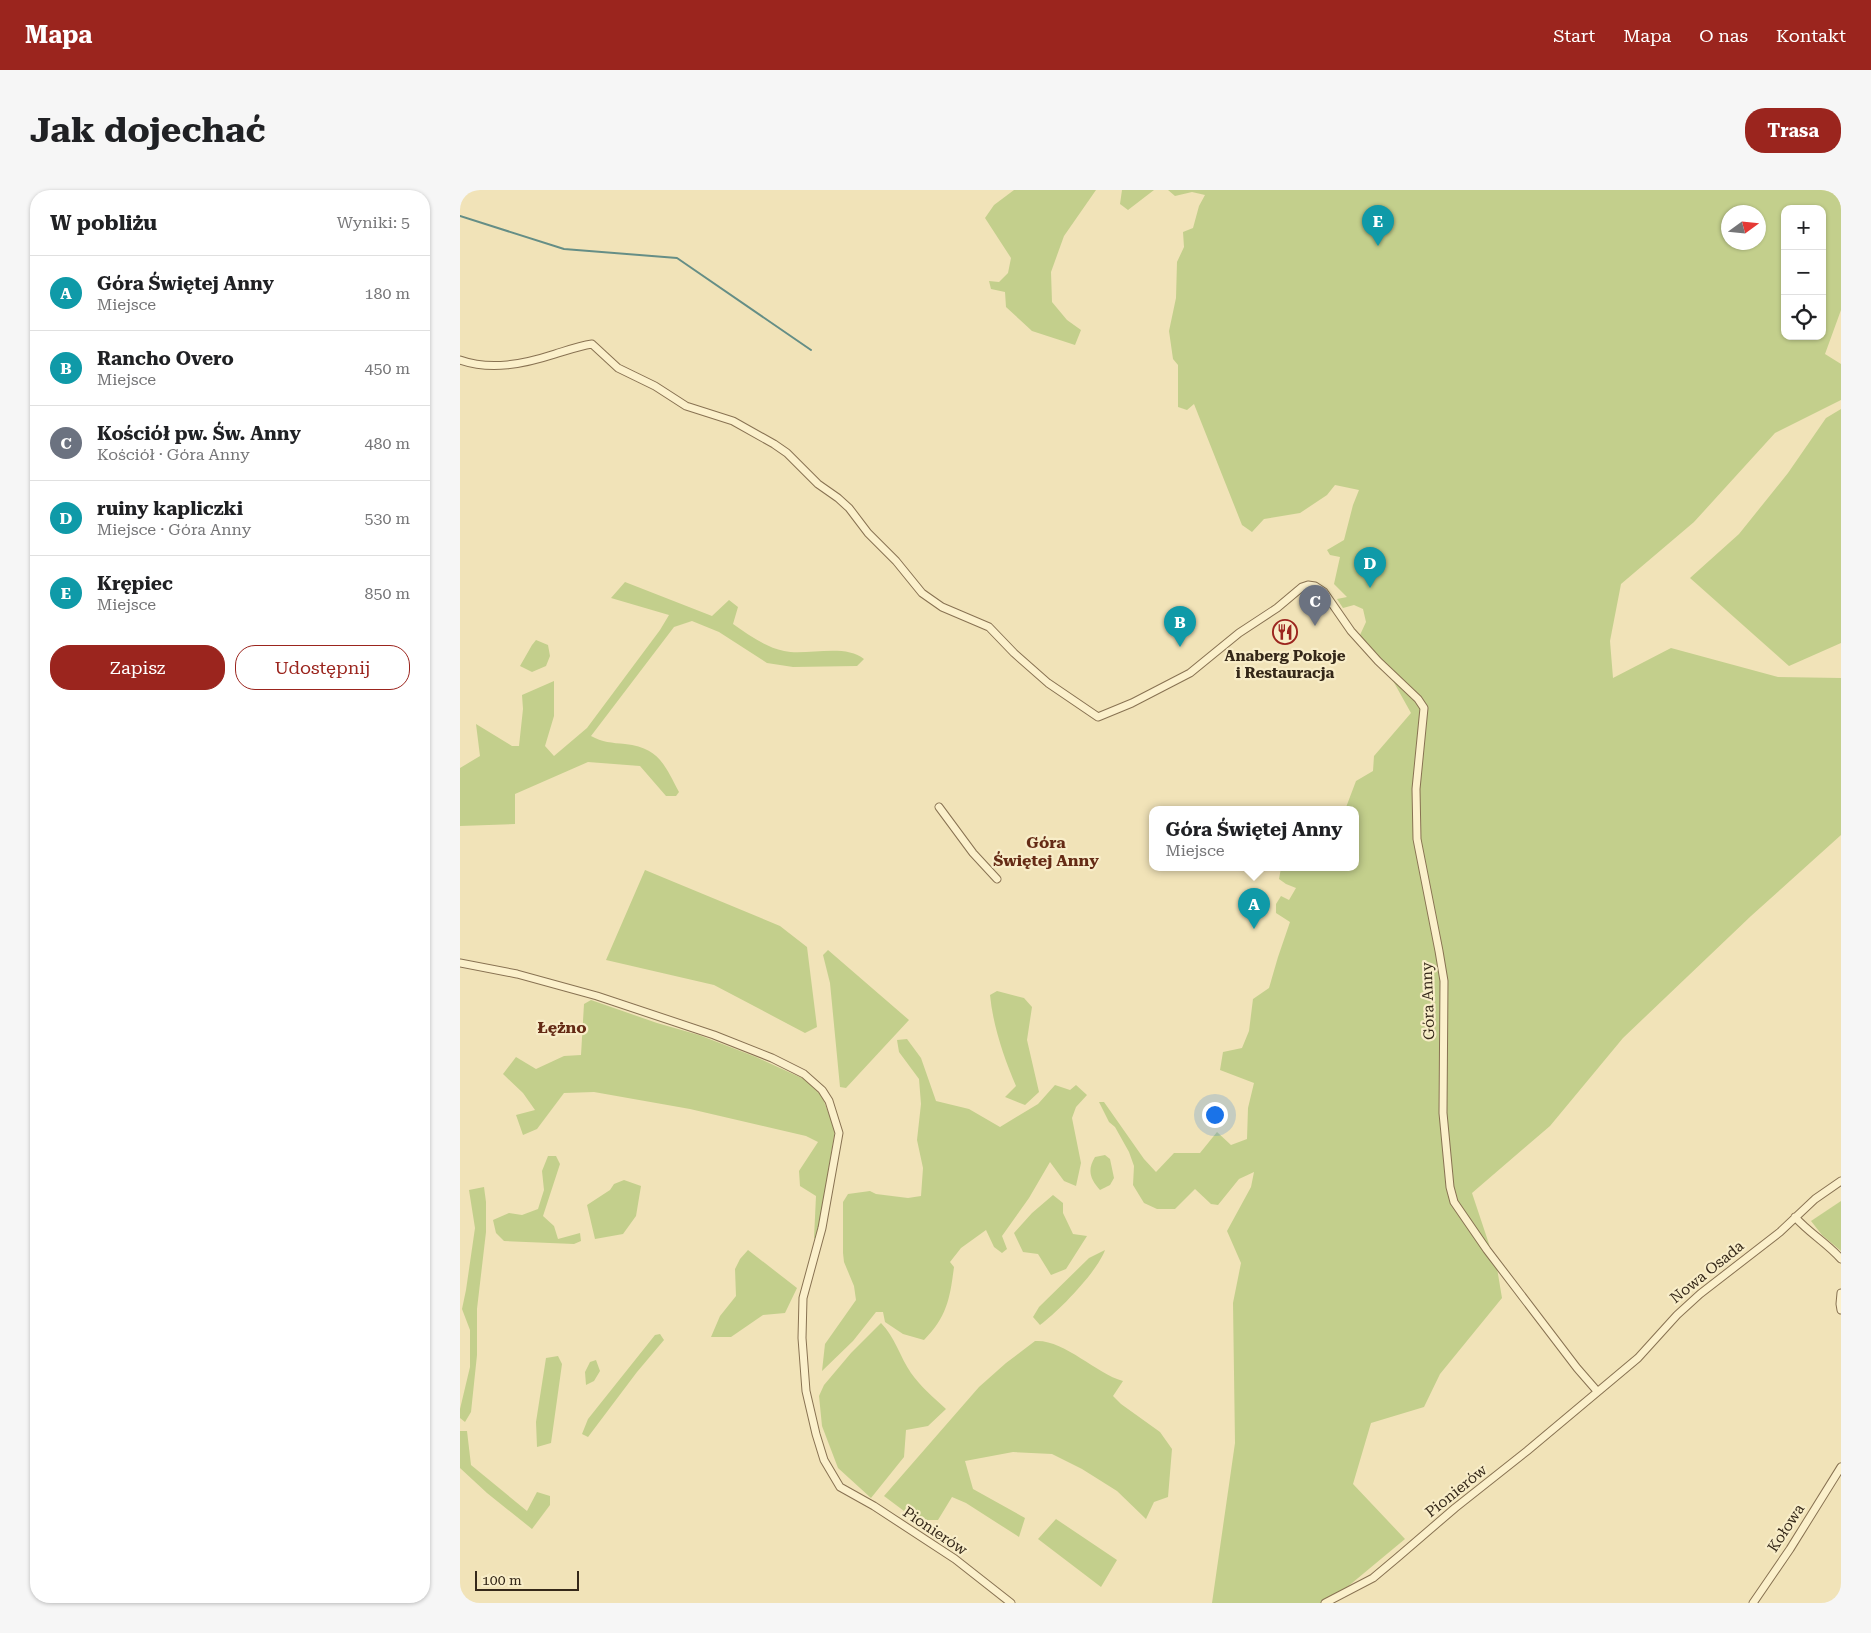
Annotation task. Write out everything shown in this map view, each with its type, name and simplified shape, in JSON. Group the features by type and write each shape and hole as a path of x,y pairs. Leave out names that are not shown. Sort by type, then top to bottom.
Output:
{"street":[{"name":"Góra Anny","path":"460,360 488,367 514,364 554,355 582,345 592,344 618,368 655,386 686,406 733,421 787,453 818,484 849,508 868,533 896,561 922,593 942,607 989,627 1014,653 1048,683 1098,717 1132,703 1190,673 1239,633 1277,608 1302,587 1315,586 1324,592 1331,599 1338,614 1351,631 1378,661 1418,699 1424,708 1416,789 1417,839 1444,981 1443,1114 1450,1187 1454,1202 1487,1250 1577,1368 1597,1391"},
{"path":"939,807 973,853 996,879"},
{"name":"Pionierów","path":"460,963 526,976 597,996 714,1035 772,1058 804,1074 822,1090 829,1101 839,1133 822,1228 802,1298 802,1360 806,1390 824,1460 840,1487 874,1506 955,1559 1011,1603"},
{"name":"Nowa Osada","path":"1597,1391 1638,1358 1677,1315 1700,1294 1780,1232 1816,1199 1841,1181"},
{"path":"1796,1217 1841,1259"},
{"path":"1841,1293 1841,1310"},
{"name":"Pionierów","path":"1325,1603 1373,1578 1597,1391"},
{"name":"Kołowa","path":"1753,1603 1790,1549 1841,1466"}],"green space":[{"path":"1014,190 1096,190 1064,236 1051,272 1052,302 1067,320 1081,330 1075,345 1032,331 1006,307 1005,292 991,289 989,281 999,282 1008,273 1011,258 985,218 994,205"},
{"path":"1122,190 1154,190 1128,210 1120,204"},
{"path":"1168,190 1841,190 1841,310 1825,354 1841,364 1841,400 1775,433 1694,522 1621,584 1610,641 1613,678 1671,648 1778,677 1841,678 1841,835 1751,916 1623,1038 1550,1126 1472,1193 1497,1268 1502,1298 1440,1374 1424,1407 1371,1423 1353,1484 1405,1539 1328,1603 1212,1603 1235,1443 1233,1303 1241,1263 1227,1231 1251,1187 1254,1172 1239,1179 1218,1205 1211,1204 1195,1189 1175,1209 1157,1209 1144,1203 1133,1185 1134,1166 1129,1152 1115,1127 1109,1122 1099,1102 1104,1102 1144,1159 1156,1172 1174,1153 1200,1153 1217,1132 1231,1145 1247,1139 1248,1108 1254,1083 1220,1070 1223,1052 1242,1048 1249,1031 1253,999 1269,988 1290,922 1276,913 1276,904 1281,896 1289,900 1296,888 1279,879 1280,871 1359,871 1359,806 1347,806 1356,781 1373,771 1374,756 1411,713 1392,679 1360,635 1366,622 1363,609 1354,605 1343,608 1337,599 1347,597 1334,584 1340,557 1330,555 1327,550 1344,540 1359,490 1335,485 1327,495 1300,513 1264,519 1252,532 1242,525 1194,404 1187,410 1178,407 1178,365 1173,359 1169,331 1176,298 1177,262 1184,247 1183,232 1193,228 1199,206 1205,195 1192,192 1175,196"},
{"path":"1841,409 1841,643 1789,666 1690,578 1739,534 1788,473 1826,418"},
{"path":"625,582 712,616 729,600 738,607 733,624 770,647 793,652 847,652 856,654 864,659 857,666 793,667 767,663 719,632 692,621 674,627 591,736 607,742 646,749 659,759 669,773 679,792 676,796 666,796 640,766 588,762 515,794 515,824 460,826 460,768 480,756 476,724 512,746 519,746 523,709 522,695 554,681 554,716 545,746 554,756 587,728 660,630 669,615 611,598"},
{"path":"536,640 548,645 550,656 546,666 532,672 520,666"},
{"path":"645,870 780,926 807,947 817,1027 805,1033 714,985 606,960"},
{"path":"828,950 909,1020 846,1088 840,1087 830,983 823,955"},
{"path":"997,991 1024,998 1032,1007 1027,1040 1039,1092 1025,1105 1005,1097 1016,1086 996,1030 990,995"},
{"path":"591,1000 657,1023 699,1035 756,1057 804,1079 822,1096 835,1130 817,1239 814,1238 816,1196 800,1186 799,1171 818,1142 806,1136 690,1109 594,1092 564,1093 537,1129 523,1135 516,1115 535,1110 523,1093 503,1074 516,1057 536,1069 564,1056 581,1055 584,1004"},
{"path":"907,1039 921,1058 936,1101 969,1109 1000,1127 1038,1104 1055,1085 1070,1090 1076,1085 1087,1095 1076,1107 1072,1118 1081,1163 1076,1186 1064,1181 1050,1162 1029,1198 1002,1236 1007,1249 1002,1253 994,1247 986,1230 961,1248 950,1262 954,1267 949,1298 943,1315 932,1332 924,1340 903,1334 885,1322 883,1312 876,1312 853,1341 822,1371 825,1344 856,1300 854,1286 844,1262 843,1202 848,1194 870,1191 876,1194 908,1198 921,1196 923,1168 917,1140 921,1104 919,1079 899,1052 897,1040"},
{"path":"1105,1155 1110,1159 1114,1178 1110,1185 1100,1190 1092,1178 1090,1170 1095,1157"},
{"path":"548,1156 556,1156 560,1164 543,1216 554,1226 558,1239 580,1233 581,1241 574,1244 504,1241 496,1233 493,1220 509,1213 522,1215 538,1209 544,1190 542,1171"},
{"path":"624,1180 641,1186 636,1216 623,1234 595,1239 587,1205 610,1190 614,1184"},
{"path":"484,1187 486,1232 477,1309 477,1355 471,1412 465,1422 460,1418 460,1409 470,1367 470,1330 462,1309 475,1228 469,1190"},
{"path":"1053,1195 1063,1203 1063,1213 1073,1234 1087,1236 1066,1269 1051,1275 1038,1254 1023,1252 1014,1233 1032,1213"},
{"path":"1841,1201 1841,1251 1822,1235 1811,1221"},
{"path":"748,1250 797,1288 785,1313 763,1315 731,1337 711,1337 720,1316 736,1296 735,1269 740,1259"},
{"path":"1105,1250 1086,1280 1040,1325 1033,1317 1039,1307 1089,1258"},
{"path":"881,1323 890,1334 907,1367 915,1378 946,1409 928,1426 906,1430 904,1457 871,1498 838,1468 822,1426 819,1396 824,1385 851,1353"},
{"path":"660,1334 664,1340 637,1372 588,1437 582,1434 588,1419 655,1335"},
{"path":"1035,1341 1057,1345 1112,1377 1123,1381 1113,1396 1160,1432 1172,1449 1168,1497 1154,1502 1146,1519 1117,1491 1082,1469 1052,1454 1013,1452 965,1461 973,1489 1025,1518 1019,1537 966,1503 952,1497 938,1520 916,1520 884,1496 979,1387"},
{"path":"558,1356 562,1364 551,1443 537,1447 536,1422 546,1358"},
{"path":"596,1360 600,1371 594,1381 586,1385 585,1372 590,1362"},
{"path":"460,1431 467,1431 471,1465 527,1511 537,1492 550,1496 550,1505 532,1529 487,1493 460,1468"},
{"path":"1056,1519 1117,1560 1101,1587 1038,1539"}],"waterway":[{"path":"460,216 564,249 677,258 811,350"}],"place":[{"name":"Krępiec","path":"1378,246"},
{"name":"ruiny kapliczki","path":"1370,588"},
{"name":"Kościół pw. Św. Anny","path":"1315,626"},
{"name":"Anaberg Pokoje i Restauracja","path":"1285,632"},
{"name":"Rancho Overo","path":"1180,647"},
{"name":"Góra Świętej Anny","path":"1254,929"}],"district":[{"name":"Góra Świętej Anny","path":"1046,851"},
{"name":"Łężno","path":"562,1027"}]}
